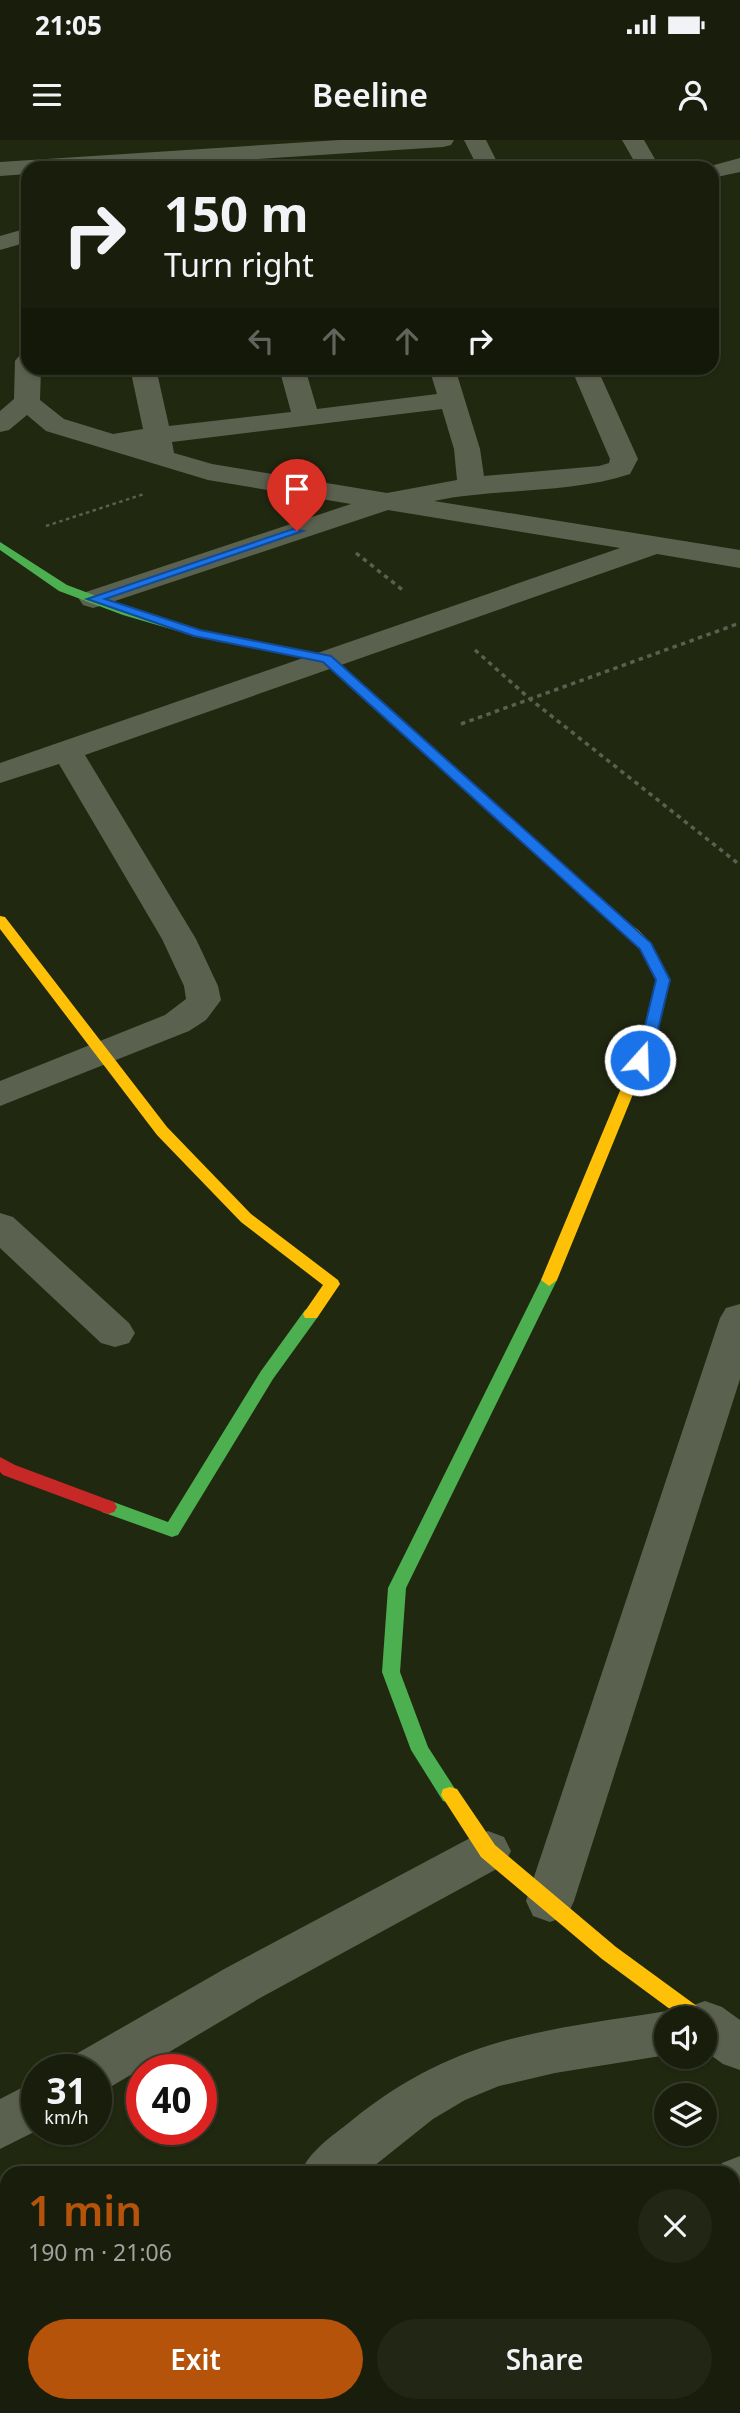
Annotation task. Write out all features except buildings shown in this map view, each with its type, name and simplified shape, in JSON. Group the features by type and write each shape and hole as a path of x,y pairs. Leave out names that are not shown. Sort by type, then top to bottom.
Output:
{"street":[{"path":"188,157 207,140"},
{"path":"71,161 135,150 188,157 443,140"},
{"path":"376,161 464,140"},
{"path":"475,140 486,161"},
{"path":"633,140 645,161"},
{"path":"719,169 740,165"},
{"path":"0,169 21,167"},
{"path":"0,243 21,237"},
{"path":"0,424 27,402 28,375"},
{"path":"145,375 160,447"},
{"path":"294,375 306,417"},
{"path":"444,375 469,458 471,485"},
{"path":"93,599 384,502 471,485 602,474 620,468 624,459 587,375"},
{"path":"27,402 55,425 108,442 160,447 306,417 453,400"},
{"path":"160,447 208,472 740,559"},
{"path":"0,545 63,587 93,599 198,633 327,659 646,946 663,980 649,1038 546,1286 397,1588 391,1672 420,1750 488,1851 675,2006"},
{"path":"0,774 656,545"},
{"path":"0,1094 177,1023 194,1012 204,1000 201,985 179,939 67,750"},
{"path":"0,920 162,1131 246,1218 332,1284 267,1375 172,1530 9,1470 0,1462"},
{"path":"0,1226 115,1333"},
{"path":"550,1901 740,1318"},
{"path":"112,2059 243,1983 488,1851"},
{"path":"336,2166 383,2127 446,2084 510,2059 654,2037"},
{"path":"0,2126 21,2114"}],"path":[{"path":"39,528 208,472"},
{"path":"320,524 440,620 530,699 740,865"},
{"path":"417,739 740,623"}],"traffic: fast":[{"path":"0,545 63,588 127,612 198,633 327,659 395,721"},
{"path":"450,1795 420,1750 391,1672 397,1588 549,1280"},
{"path":"108,1507 172,1530 267,1375 311,1314"}],"traffic: slow":[{"path":"0,920 162,1131 246,1218 332,1284 311,1314"},
{"path":"549,1280 649,1038 663,980 646,946 624,926"},
{"path":"450,1795 488,1851 609,1953 682,2006"}],"traffic: jam":[{"path":"395,721 624,926"},
{"path":"0,1463 9,1470 108,1507"}],"route":[{"path":"297,531 93,599 198,633 327,659 646,946 663,980 649,1038 640,1060"}]}
